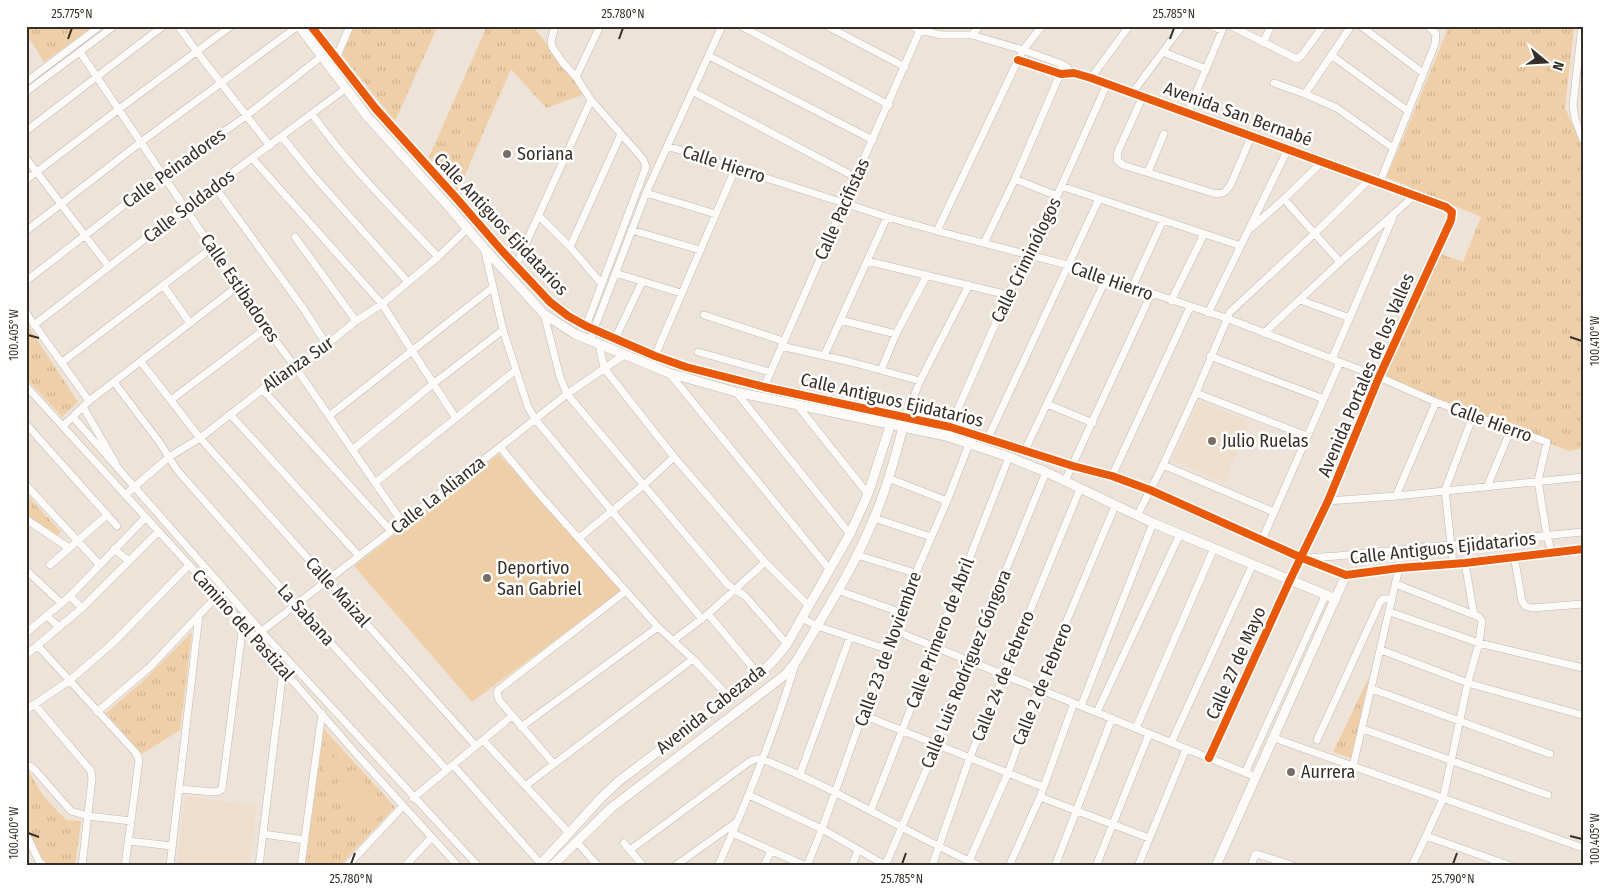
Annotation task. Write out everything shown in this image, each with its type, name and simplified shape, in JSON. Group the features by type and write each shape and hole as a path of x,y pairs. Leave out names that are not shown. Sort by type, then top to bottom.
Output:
{"street":[{"path":"26,82 100,26"},
{"path":"26,92 114,26"},
{"path":"26,131 163,26"},
{"path":"178,26 270,146"},
{"path":"26,180 231,26"},
{"path":"26,231 141,142 298,26"},
{"name":"Calle Antiguos Ejidatarios","path":"298,26 366,115 484,248 544,314 575,334 669,373 736,392 890,426 946,436 970,443 1046,472 1137,516 1336,599"},
{"name":"Calle Antiguos Ejidatarios","path":"311,26 376,110 550,302 568,316 590,328 655,356 686,367 764,387 950,427 1073,466 1112,476 1150,490 1302,558 1346,575 1583,549"},
{"path":"336,58 350,26"},
{"path":"576,77 600,26"},
{"path":"590,328 615,273 646,193 722,26"},
{"path":"741,26 888,105"},
{"path":"828,26 905,67"},
{"name":"Avenida San Bernabé","path":"912,26 930,33 949,36 972,35 1023,50 1064,65 1074,73"},
{"path":"930,33 934,26"},
{"path":"972,35 979,26"},
{"path":"937,231 1023,50 1042,26"},
{"path":"1091,78 1129,26"},
{"path":"1133,92 1182,26"},
{"path":"1188,112 1223,28 1211,26"},
{"path":"1231,26 1293,58 1300,58 1323,26"},
{"path":"1263,42 1271,26"},
{"path":"1305,94 1351,26"},
{"path":"1361,26 1423,74"},
{"path":"1380,182 1435,44 1436,34 1428,26"},
{"path":"1582,26 1573,105 1575,120 1583,140"},
{"path":"554,29 551,41 552,47 576,77 591,100 643,159 645,164 645,172 601,283 590,328 590,340"},
{"name":"Calle Pacifistas","path":"764,387 920,30"},
{"name":"Calle Estibadores","path":"80,52 266,328 296,368 402,522"},
{"path":"1163,52 1206,69"},
{"path":"1331,55 1408,112"},
{"name":"Calle Peinadores","path":"26,281 163,175 246,116 322,56"},
{"path":"709,56 873,140"},
{"name":"Avenida San Bernabé","path":"1018,60 1062,74 1074,73 1133,92 1446,207"},
{"path":"984,243 1062,74 1064,65"},
{"name":"Calle Criminólogos","path":"946,436 1008,295 1057,196 1107,84"},
{"path":"1274,84 1305,94 1337,108 1394,148"},
{"name":"Calle Soldados","path":"34,325 186,207 345,89"},
{"path":"692,92 855,177"},
{"path":"1143,96 1117,156 1117,160 1123,165 1213,193 1223,194 1228,190 1252,137"},
{"path":"516,266 591,100"},
{"path":"312,114 355,169 438,257"},
{"path":"570,247 621,134"},
{"path":"1148,172 1164,134"},
{"path":"282,137 312,174 408,282"},
{"name":"Calle Hierro","path":"667,146 887,217 1068,265 1226,318 1379,377 1436,402 1548,442 1538,481"},
{"path":"1208,313 1288,149"},
{"path":"26,158 109,267"},
{"path":"253,159 382,304 455,417"},
{"path":"1249,230 1323,161"},
{"path":"655,356 736,167"},
{"path":"1137,516 1196,393 1226,318 1236,305 1314,234 1371,178"},
{"path":"1014,179 1057,196"},
{"path":"215,186 303,308 327,345"},
{"path":"1061,186 1241,246"},
{"path":"646,193 716,214"},
{"path":"1264,333 1415,195"},
{"path":"988,438 1099,199"},
{"path":"1284,199 1340,262"},
{"name":"Avenida Portales de los Valles","path":"1290,580 1328,501 1379,377 1451,220 1452,212 1446,207"},
{"path":"1332,359 1394,213"},
{"path":"539,216 570,247 601,283"},
{"path":"824,356 887,217"},
{"path":"1132,288 1163,220"},
{"name":"Alianza Sur","path":"125,495 169,457 200,438 281,375 304,363 356,321 382,304 438,257 467,229"},
{"path":"631,230 700,250"},
{"path":"1171,301 1204,234"},
{"path":"295,237 356,321"},
{"path":"61,363 212,248"},
{"path":"484,248 503,330 528,407 535,419 702,619"},
{"path":"867,261 1008,295"},
{"path":"615,273 682,293"},
{"path":"881,370 896,334 927,275"},
{"path":"1025,450 1106,279"},
{"path":"615,339 642,282"},
{"path":"163,285 190,323"},
{"path":"905,418 920,381 969,285"},
{"path":"63,426 89,401 142,362 238,286"},
{"path":"329,416 492,288"},
{"path":"1065,482 1151,294"},
{"path":"1300,300 1350,318"},
{"path":"1112,476 1190,307"},
{"path":"26,313 89,401"},
{"path":"544,314 560,376 567,394 728,584 745,596 787,644"},
{"path":"704,315 824,356 920,381"},
{"path":"840,320 896,334"},
{"path":"170,400 266,328"},
{"path":"352,450 503,330"},
{"path":"599,344 604,368 674,457 765,562 808,606"},
{"path":"698,352 770,372"},
{"name":"Calle La Alianza","path":"254,637 500,448 567,394 624,355"},
{"path":"1210,356 1324,399"},
{"name":"Calle Maizal","path":"142,362 200,438 476,746"},
{"path":"1262,540 1340,362"},
{"path":"375,482 516,370"},
{"path":"669,373 830,570"},
{"name":"La Sabana","path":"114,382 160,443 177,470 296,605 447,770"},
{"name":"Camino del Pastizal","path":"26,386 254,637 431,838 458,866"},
{"path":"262,390 391,531"},
{"path":"736,392 850,534"},
{"path":"1196,393 1308,436"},
{"path":"1396,496 1436,402"},
{"path":"1047,404 1092,423"},
{"path":"796,405 868,494"},
{"path":"83,407 114,459 115,467"},
{"path":"230,414 360,556"},
{"name":"Avenida Cabezada","path":"540,865 619,781 758,675 787,644 850,534 868,494 893,415"},
{"path":"1453,563 1444,490 1473,416"},
{"name":"Camino del Pastizal","path":"72,418 262,632 478,866"},
{"name":"Avenida Cabezada","path":"552,866 611,808 786,674 797,660 857,555 874,518 888,478 905,418"},
{"path":"26,424 117,526"},
{"path":"1487,487 1511,429"},
{"name":"Calle 23 de Noviembre","path":"806,866 836,792 892,630 973,434"},
{"path":"500,448 658,627 674,640 729,697"},
{"path":"579,538 645,484 674,457"},
{"name":"Calle Primero de Abril","path":"870,810 1009,457"},
{"path":"1163,465 1274,512"},
{"name":"Calle Luis Rodríguez Góngora","path":"885,866 937,745 969,660 1046,472"},
{"path":"1328,501 1583,477"},
{"path":"888,478 946,501"},
{"path":"1538,481 1547,536 1552,553"},
{"path":"26,485 99,564"},
{"name":"Calle 24 de Febrero","path":"932,866 970,757 1080,489"},
{"name":"Calle 2 de Febrero","path":"969,861 1008,772 1038,689 1116,506"},
{"path":"50,565 107,515"},
{"path":"26,633 70,596 99,564 146,518"},
{"path":"874,518 931,537"},
{"path":"26,519 69,548"},
{"path":"1010,866 1153,523"},
{"path":"26,655 82,608 158,532"},
{"name":"Calle Antiguos Ejidatarios","path":"1302,558 1583,532"},
{"path":"1097,712 1180,534"},
{"path":"1136,728 1214,548"},
{"path":"114,549 129,562"},
{"path":"857,555 915,573"},
{"path":"1514,556 1522,601 1525,606 1532,608 1583,604"},
{"path":"674,640 736,590 765,562"},
{"path":"1465,563 1474,615"},
{"path":"1171,743 1253,564"},
{"path":"26,710 69,680 114,642 189,565"},
{"path":"1353,766 1399,568"},
{"path":"26,571 61,603"},
{"path":"1216,866 1346,575"},
{"name":"Calle 27 de Mayo","path":"1210,758 1290,580"},
{"path":"1396,584 1474,615 1481,619 1482,626 1442,799 1412,866"},
{"path":"838,590 899,612"},
{"path":"554,764 512,716 497,696 498,690 626,591"},
{"path":"1245,773 1326,594"},
{"path":"70,596 82,608"},
{"path":"97,712 150,667 216,597"},
{"path":"1317,740 1380,602 1382,599 1392,599"},
{"path":"1390,612 1479,643 1583,668"},
{"path":"708,614 758,675"},
{"path":"170,866 200,615"},
{"path":"47,616 59,627"},
{"path":"802,618 817,626 886,649"},
{"path":"179,789 214,792 222,789 242,624"},
{"path":"521,727 658,627"},
{"path":"892,630 1078,704 1256,778"},
{"path":"800,774 850,637"},
{"path":"38,646 136,753 139,760 125,866"},
{"path":"1381,650 1468,682 1582,715"},
{"path":"525,786 693,659"},
{"path":"718,866 749,795 797,660"},
{"path":"259,866 283,670"},
{"path":"1372,689 1550,754"},
{"path":"35,705 91,772 92,779 82,866"},
{"path":"301,866 322,713"},
{"path":"863,715 1043,787"},
{"path":"414,798 512,716"},
{"path":"1055,866 1112,718"},
{"path":"1363,729 1548,795"},
{"path":"1096,866 1149,734"},
{"path":"1274,738 1583,848"},
{"path":"483,740 569,833"},
{"path":"1138,866 1186,749"},
{"path":"630,850 749,762 762,759 800,774 980,866"},
{"path":"453,765 540,865"},
{"path":"26,766 36,770 71,811 88,816 130,821"},
{"path":"749,795 822,829 885,866"},
{"path":"1040,797 1149,838"},
{"path":"347,866 403,806"},
{"path":"675,866 738,821"},
{"path":"26,834 39,861 44,866"},
{"path":"263,834 305,840"},
{"path":"732,834 806,866"},
{"path":"1426,836 1511,866"},
{"path":"405,866 431,838"},
{"path":"128,841 172,846"},
{"path":"577,842 598,866"},
{"path":"624,842 643,866"},
{"path":"764,866 771,850"},
{"path":"852,866 858,850"},
{"path":"1251,866 1257,854 1294,866"}],"shaded area":[{"name":"Julio Ruelas","path":"1199,402 1251,422 1224,483 1173,460"},
{"path":"185,796 256,806 249,866 177,866"}],"green space":[{"path":"26,26 93,26 44,62 26,33"},
{"path":"354,26 438,26 395,121 342,55"},
{"path":"487,26 533,26 585,94 546,108 511,69 458,191 429,157"},
{"path":"1449,26 1567,26 1574,28 1565,108 1583,148 1583,442 1580,449 1569,451 1405,386 1385,376 1441,254 1463,262 1481,217 1386,177"},
{"path":"26,323 78,402 62,417 26,378"},
{"name":"Deportivo San Gabriel","path":"499,454 621,591 472,702 354,566"},
{"path":"26,494 61,532 56,536 26,516"},
{"path":"192,632 180,730 142,754 106,713 144,680"},
{"path":"1370,675 1351,758 1333,752"},
{"path":"324,729 395,807 340,866 305,866"},
{"path":"341,751 350,761 332,779 322,768"},
{"path":"27,769 44,797 66,820 81,821 75,866 45,865 26,826"},
{"path":"353,769 385,805 364,825 331,789"}],"cycle path":[{"path":"311,26 376,109 550,302 568,316 586,326 655,356 686,367 764,387 950,427 1073,466 1112,476 1150,490 1302,558 1346,575 1583,549"},
{"path":"1018,60 1061,74 1074,73 1091,78 1446,207 1452,212 1451,220 1379,377 1328,501 1209,758"}],"place":[{"name":"Soriana","path":"507,154"},
{"name":"Julio Ruelas","path":"1212,441"},
{"name":"Deportivo San Gabriel","path":"487,578"},
{"name":"Aurrera","path":"1291,772"}]}
